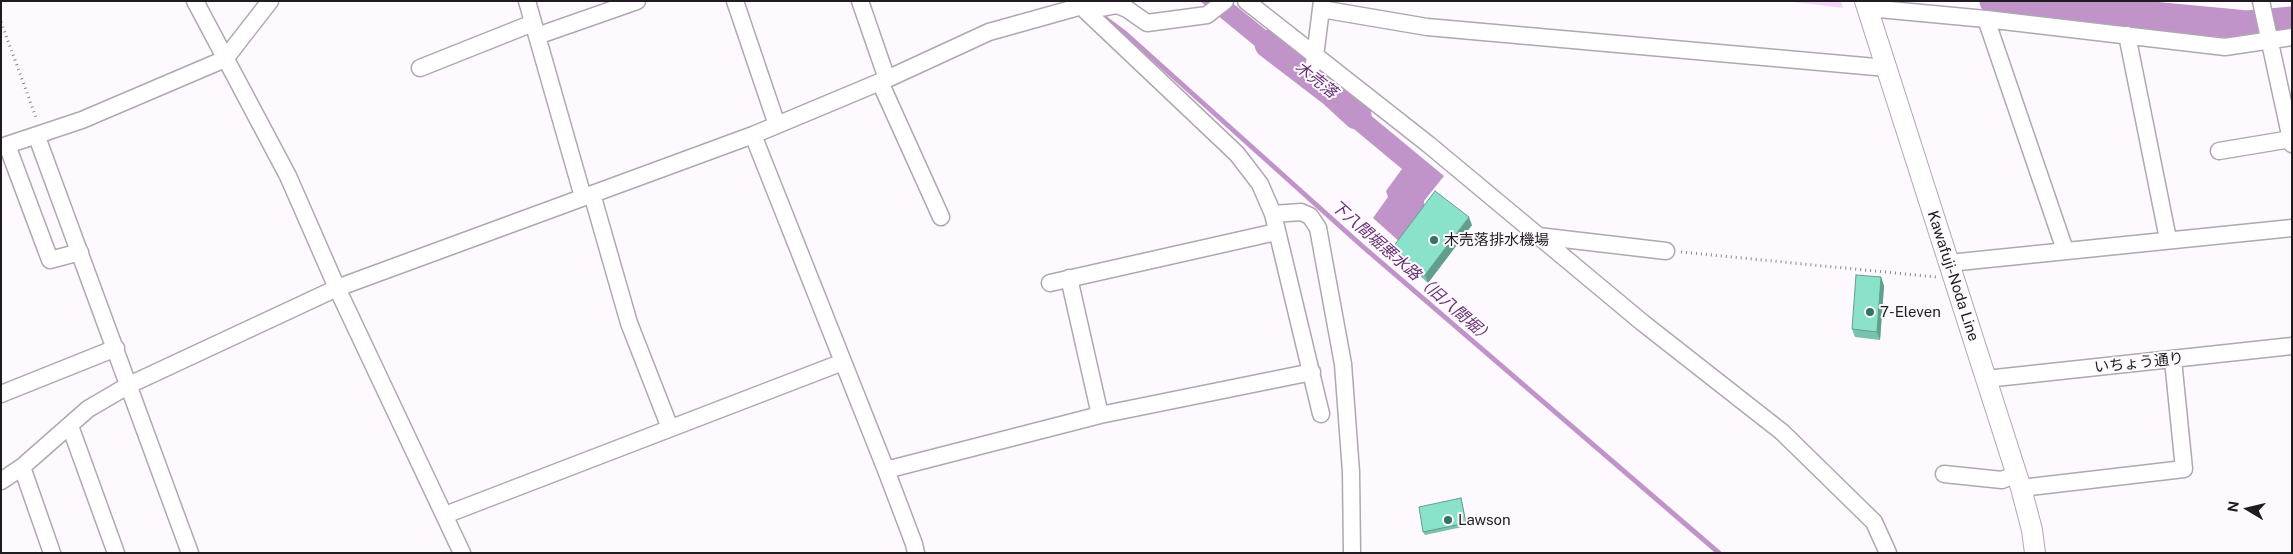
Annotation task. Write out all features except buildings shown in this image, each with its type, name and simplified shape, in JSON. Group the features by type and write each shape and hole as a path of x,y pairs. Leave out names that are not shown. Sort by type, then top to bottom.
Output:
{"main road":[{"name":"Kawafuji-Noda Line","path":"1866,4 2019,481 2032,530 2034,553"}],"street":[{"path":"194,1 288,176 337,288 462,553"},
{"path":"80,252 50,260 4,146 39,136 225,59 270,1"},
{"path":"527,1 629,323 670,428"},
{"path":"420,68 535,29 637,1"},
{"path":"735,1 777,125"},
{"path":"860,1 883,80 941,217"},
{"path":"1,481 22,466 88,409 129,385 337,288 777,125 989,32 1082,6 1117,5 1127,9 1146,23 1207,15 1225,1"},
{"path":"1246,1 1314,61 1428,144 1643,323 1782,432 1874,522 1888,553"},
{"path":"2219,151 2291,142 2290,122 2268,37 2261,1"},
{"path":"1314,61 1319,4 1427,27 1886,68"},
{"path":"1866,4 2225,47 2268,37 2292,37"},
{"path":"1082,6 1237,154 1260,184 1273,214 1321,414"},
{"path":"1986,19 2065,250"},
{"path":"2127,35 2168,239"},
{"path":"753,134 886,470 916,553"},
{"path":"39,136 190,553"},
{"path":"1273,214 1301,212 1310,216 1318,228 1343,364 1351,472 1352,553"},
{"path":"1952,271 2065,250 2292,228"},
{"path":"1050,283 1276,232"},
{"path":"1538,236 1666,251"},
{"path":"1069,278 1100,415"},
{"name":"いちょう通り","path":"1986,379 2292,346"},
{"path":"1,394 116,348"},
{"path":"1944,474 2019,481 2184,469 2173,360"},
{"path":"445,515 843,362"},
{"path":"886,470 1100,415 1312,372"},
{"path":"70,426 116,553"},
{"path":"22,466 52,553"}],"path":[{"path":"1,22 39,136"},
{"path":"1666,251 1952,271"}],"shaded area":[{"path":"1200,1 1230,1 1302,59 1300,83"},
{"path":"1786,1 1841,1 1843,8"},
{"path":"1334,85 1444,176 1424,201 1425,213 1401,243 1373,218 1388,197 1386,191 1402,169 1325,105 1329,86"}],"waterway":[{"path":"1994,1 2247,25 2292,21"},
{"name":"下八間堀悪水路（旧八間堀）","path":"1102,11 1106,19 1126,34 1361,245 1719,553"},
{"name":"木売落","path":"1269,44 1333,93 1357,115"}],"place":[{"name":"木売落排水機場","path":"1434,240"},
{"name":"7-Eleven","path":"1870,312"},
{"name":"Lawson","path":"1448,520"}]}
